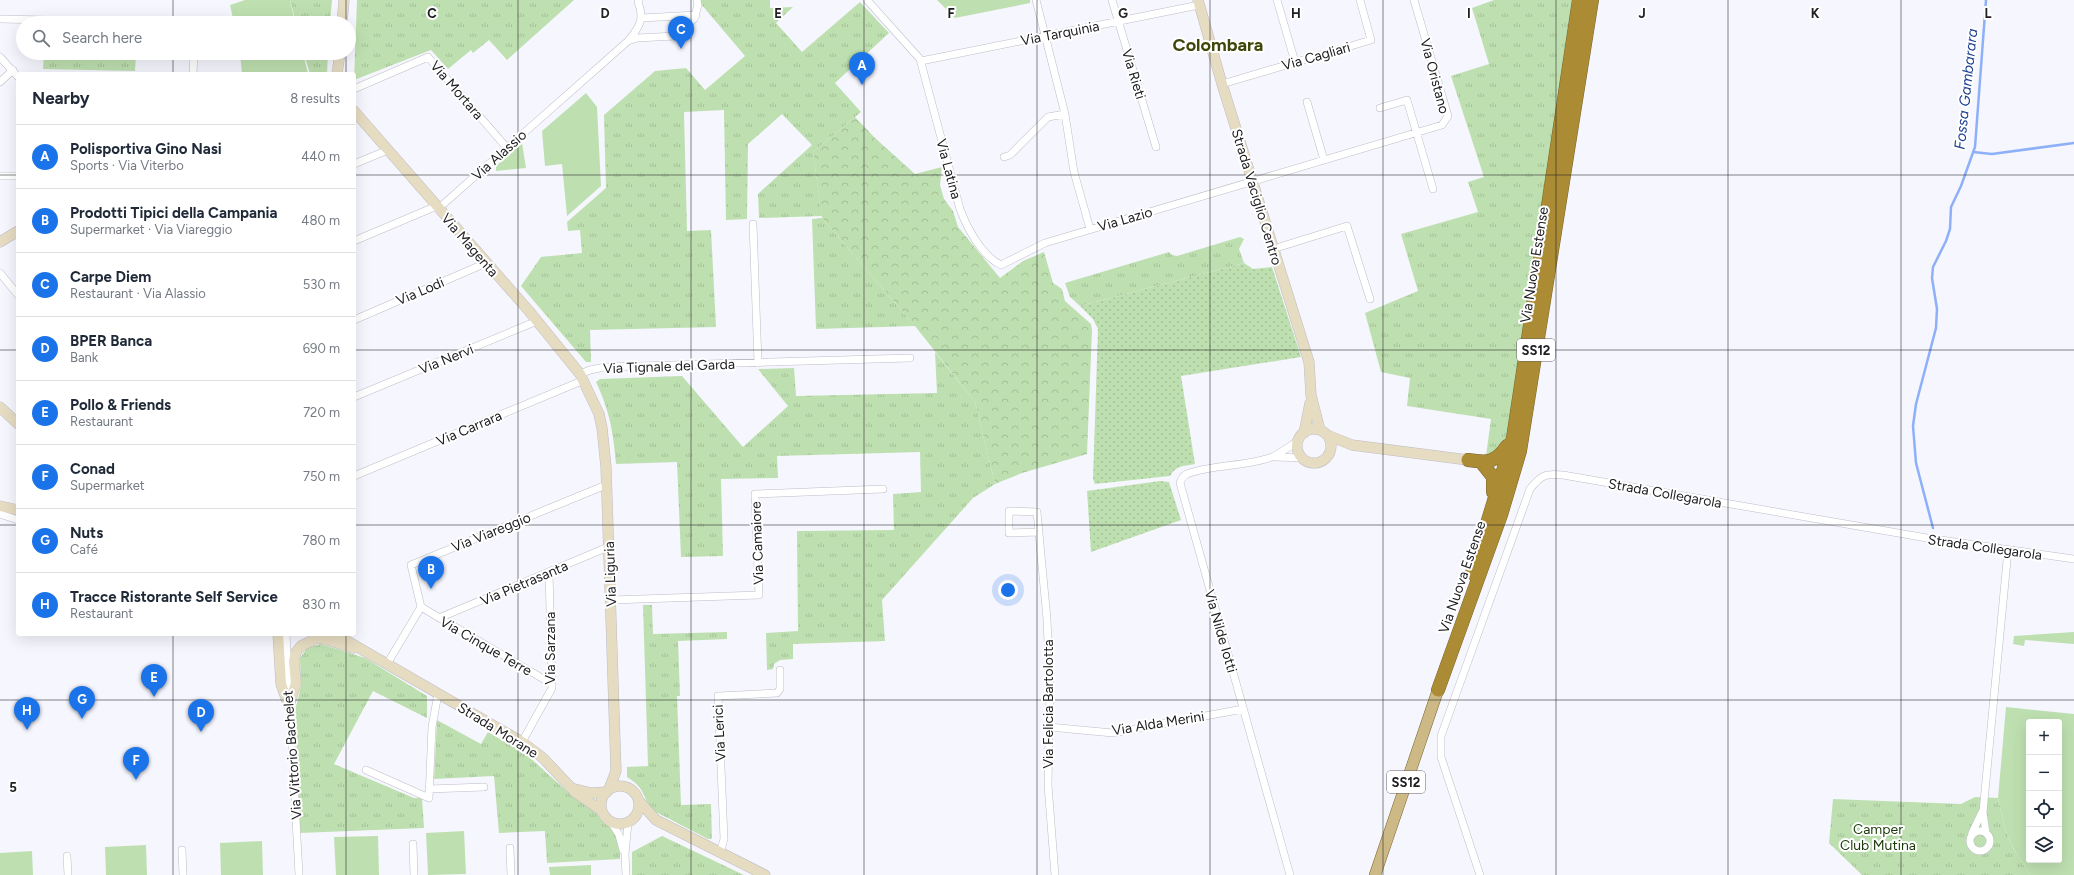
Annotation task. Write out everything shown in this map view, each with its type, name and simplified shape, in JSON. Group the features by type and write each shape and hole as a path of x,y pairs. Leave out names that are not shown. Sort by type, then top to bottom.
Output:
{"highway":[{"name":"Via Nuova Estense","path":"1438,690 1513,438 1579,0"},
{"name":"Via Nuova Estense","path":"1438,690 1501,515 1520,451 1592,0"},
{"path":"1475,461 1492,461 1500,457 1513,438"},
{"path":"1475,461 1493,477 1492,507"}],"main road":[{"name":"Via Nuova Estense","path":"1375,875 1438,690"}],"street":[{"path":"343,16 344,0"},
{"path":"639,0 638,2 642,18 696,15"},
{"path":"628,41 637,38 675,36 694,19 698,5 696,0"},
{"path":"867,0 921,61"},
{"path":"1036,0 1065,114 1074,172 1090,229"},
{"name":"Via Rieti","path":"1112,0 1156,147"},
{"path":"1277,0 1296,62"},
{"name":"Via Cagliari","path":"1222,84 1371,40 1360,0"},
{"name":"Via Oristano","path":"1252,181 1442,125 1448,116 1414,0"},
{"name":"Via Tarquinia","path":"921,61 1199,3"},
{"name":"Strada Vaciglio Centro","path":"1199,3 1222,84 1309,362 1311,395 1324,433"},
{"path":"0,18 16,18"},
{"name":"Via Alassio","path":"356,240 432,208 439,208 628,41 638,29 642,18"},
{"path":"0,57 16,73"},
{"name":"Via Mortara","path":"356,88 428,57 507,148"},
{"path":"194,60 194,72"},
{"path":"337,72 339,60"},
{"path":"344,72 345,60"},
{"name":"Via Latina","path":"921,61 960,210 968,230 994,261 1001,264"},
{"path":"0,82 16,74"},
{"path":"1380,108 1407,100 1433,190"},
{"path":"1307,102 1324,160"},
{"path":"356,104 366,116 365,123"},
{"name":"Via Magenta","path":"356,113 538,321 582,377"},
{"path":"1004,157 1010,156 1048,117 1065,114"},
{"path":"356,163 388,150"},
{"path":"0,176 16,176"},
{"name":"Via Lazio","path":"1001,264 1045,242 1252,181"},
{"path":"753,224 758,363"},
{"path":"1273,249 1347,226 1370,299"},
{"path":"0,242 16,232"},
{"name":"Via Lodi","path":"356,319 486,263"},
{"path":"0,273 16,293"},
{"name":"Via Nervi","path":"356,396 538,321"},
{"name":"Via Tignale del Garda","path":"582,377 605,367 910,358"},
{"name":"Via Carrara","path":"356,475 582,377"},
{"name":"Via Liguria","path":"582,377 594,402 602,428 606,484 616,771 608,790"},
{"name":"Strada Vaciglio Centro","path":"1301,437 1311,395"},
{"path":"0,407 16,422"},
{"path":"1352,445 1328,456 1323,461 1314,463 1303,458 1298,449 1301,437 1312,429 1352,445 1475,461"},
{"path":"1324,433 1331,447 1328,456"},
{"name":"Via Nilde Iotti","path":"1273,457 1301,437"},
{"name":"Via Nilde Iotti","path":"1290,875 1180,483 1181,479 1186,475 1196,472 1236,466 1273,457 1303,458"},
{"name":"Strada Collegarola","path":"1480,875 1441,757 1441,736 1448,711 1530,489 1539,478 1551,473 1927,538 2074,559"},
{"name":"Via Viareggio","path":"421,606 411,565 606,484"},
{"name":"Via Camaiore","path":"611,600 759,594 756,494 883,489"},
{"path":"0,506 16,510"},
{"name":"Via Felicia Bartolotta","path":"1038,532 1009,533 1009,511 1037,512 1048,619 1050,689 1048,784 1055,875"},
{"path":"0,514 16,519"},
{"name":"Via Pietrasanta","path":"439,618 608,547"},
{"path":"1986,833 1982,812 2008,550"},
{"name":"Via Sarzana","path":"522,742 552,684 549,572"},
{"path":"387,664 421,606"},
{"name":"Via Cinque Terre","path":"421,606 552,684"},
{"path":"278,636 281,684 289,706"},
{"name":"Via Vittorio Bachelet","path":"286,636 299,875"},
{"name":"Strada Morane","path":"338,636 522,742 543,758 571,788 602,811"},
{"path":"289,706 296,683 294,661 296,652 301,646 317,638 365,652"},
{"name":"Via Lerici","path":"720,853 724,839 718,696 777,692 780,689 780,670"},
{"name":"Strada Morane","path":"429,789 432,727 434,706 438,694"},
{"name":"Via Alda Merini","path":"1049,727 1112,733 1243,709"},
{"path":"366,770 429,798 429,789 484,787"},
{"path":"616,771 626,787"},
{"path":"571,788 591,793 608,790 615,786 626,787 634,791 640,802 656,820 765,875"},
{"path":"608,790 602,800 602,811 605,818 611,822 622,825 631,821 656,820"},
{"path":"626,875 625,854 631,821 640,809 640,802"},
{"path":"1972,834 1981,830 1990,837 1990,844 1982,851 1972,848 1969,844 1972,834 1982,812"},
{"path":"611,822 619,835 625,854"},
{"path":"413,844 414,875"},
{"path":"510,848 511,875"},
{"path":"182,850 183,875"},
{"path":"67,856 68,875"}],"green space":[{"path":"245,0 290,0 293,16 232,16 230,5"},
{"path":"290,0 332,0 331,16 294,16"},
{"path":"357,0 574,0 507,60 489,40 473,53 471,50 448,69 431,50 356,79 356,72 354,72 355,60 356,60"},
{"path":"701,0 770,0 770,8 793,7 776,23 802,52 860,2 889,33 835,83 861,112 813,152 822,216 759,218 758,194 812,145 782,114 748,144 747,219 726,220 724,110 684,112 687,231 711,230 716,327 590,330 591,362 586,362 521,286 541,257 582,253 580,230 568,231 567,222 606,188 604,115 655,71 686,68 705,90 745,56 701,4"},
{"path":"937,0 1030,0 1030,3 955,18"},
{"path":"1494,0 1573,0 1512,433 1501,452 1486,456 1491,419 1407,406 1410,378 1381,372 1365,313 1418,291 1401,234 1478,212 1468,182 1484,177 1451,76 1489,64 1472,8"},
{"path":"44,60 136,60 135,71 43,69"},
{"path":"241,60 305,60 308,72 242,72"},
{"path":"306,60 328,60 327,72 309,72"},
{"path":"586,93 597,107 601,186 567,216 562,164 545,166 542,131"},
{"path":"855,117 875,138 915,174 942,167 940,185 944,199 953,211 958,227 1000,278 1023,261 1044,252 1053,283 1062,289 1065,301 1091,324 1087,454 1022,473 995,484 975,402 915,326 822,218 813,152"},
{"path":"522,143 526,168 496,171 496,166"},
{"path":"822,218 915,326 816,329 812,219"},
{"path":"1240,237 1244,239 1239,249 1244,263 1080,306 1070,297 1065,283 1169,252 1172,255 1177,256"},
{"path":"1244,263 1253,269 1272,267 1301,357 1181,376 1195,464 1178,468 1172,472 1170,476 1095,484 1093,479 1098,329 1093,319 1080,306"},
{"path":"935,352 975,402 995,484 973,498 882,600 885,641 793,644 793,659 780,660 774,664 773,669 767,670 766,633 798,631 797,531 894,530 893,494 921,492 920,452 777,456 778,478 721,479 723,556 681,557 677,462 616,464 614,441 610,422 605,403 596,382 600,379 682,376 743,447 788,406 758,369 794,368 796,396 937,393"},
{"path":"1160,481 1169,482 1181,520 1091,552 1087,491"},
{"path":"643,605 652,605 653,634 727,632 727,639 678,641 680,696 677,696 681,805 711,804 712,839 708,839 654,811 650,807 638,786 627,777 627,767 648,766"},
{"path":"2074,632 2074,644 2025,640 2024,646 2013,644 2014,636"},
{"path":"321,644 365,658 427,696 427,718 373,691 334,764 414,798 422,798 424,828 300,833 295,711 301,686 300,658 307,648"},
{"path":"2006,707 2074,714 2074,875 2030,875 2014,850 2006,832 1998,798"},
{"path":"437,720 481,744 488,732 526,754 571,795 595,810 601,820 612,829 620,842 620,859 547,863 545,831 499,833 494,776 434,779"},
{"name":"Camper Club Mutina","path":"1975,797 1998,798 2006,832 2014,850 2030,875 1862,875 1829,843 1833,799 1961,804"},
{"path":"464,831 466,874 428,875 426,833"},
{"path":"378,836 379,875 336,875 334,837"},
{"path":"662,836 744,875 632,875 632,852"},
{"path":"262,841 263,875 221,875 220,843"},
{"path":"146,845 147,875 106,875 105,847"},
{"path":"32,851 33,875 0,875 0,853"},
{"path":"591,865 591,875 550,875 549,867"}],"waterway":[{"name":"Fossa Gambarara","path":"1933,528 1916,463 1913,426 1916,404 1936,328 1937,309 1932,278 1933,267 1946,241 1950,229 1951,207 1961,186 1975,147 1986,0"},
{"path":"1973,152 1992,154 2074,143"}],"place":[{"name":"Carpe Diem","path":"681,49"},
{"name":"Polisportiva Gino Nasi","path":"862,85"},
{"name":"Prodotti Tipici della Campania","path":"431,589"},
{"name":"Pollo & Friends","path":"154,697"},
{"name":"Nuts","path":"82,719"},
{"name":"Tracce Ristorante Self Service","path":"27,730"},
{"name":"BPER Banca","path":"201,732"},
{"name":"Conad","path":"136,780"}],"district":[{"name":"Colombara","path":"1218,45"}]}
